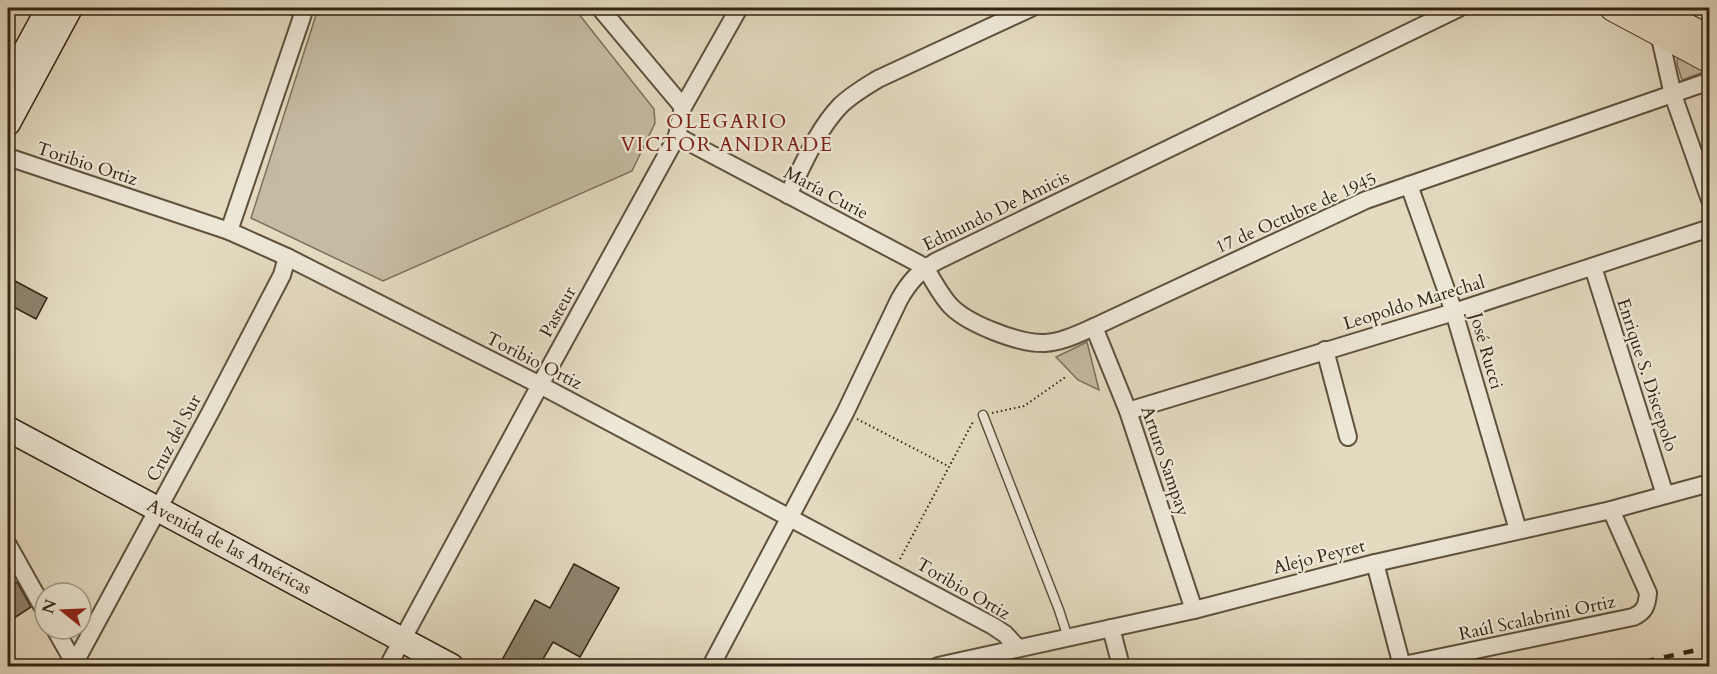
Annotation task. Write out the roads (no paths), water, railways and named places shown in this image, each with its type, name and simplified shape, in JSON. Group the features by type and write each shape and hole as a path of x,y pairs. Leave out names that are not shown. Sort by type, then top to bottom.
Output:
{"main road":[{"path":"8,83 49,8"},
{"path":"8,123 70,8"},
{"path":"1613,8 1660,20 1710,39"},
{"path":"1660,20 1710,60"},
{"name":"Avenida de las Américas","path":"8,429 451,666"}],"street":[{"path":"230,231 305,8"},
{"path":"600,8 683,107"},
{"name":"Pasteur","path":"388,666 678,136 683,107 739,8"},
{"path":"788,195 818,138 839,107 855,93 878,79 1031,8"},
{"name":"Edmundo De Amicis","path":"711,666 845,413 899,300 908,285 925,267 1460,8"},
{"path":"1660,20 1664,58 1673,95 1710,200"},
{"name":"17 de Octubre de 1945","path":"925,267 948,304 959,313 1012,338 1045,343 1061,341 1366,200 1710,81"},
{"name":"María Curie","path":"678,136 925,267"},
{"name":"Toribio Ortiz","path":"8,157 230,231 287,257 540,385 894,572 993,626 1005,634 1018,648"},
{"name":"José Rucci","path":"1409,185 1454,312 1518,530"},
{"name":"Leopoldo Marechal","path":"1128,411 1454,312 1710,228"},
{"name":"Cruz del Sur","path":"74,666 282,275 287,257"},
{"name":"Enrique S. Discepolo","path":"1593,267 1665,495"},
{"name":"Arturo Sampay","path":"1094,327 1128,411 1194,610"},
{"path":"1325,350 1348,436"},
{"name":"Alejo Peyret","path":"938,666 1194,610 1375,563 1611,510 1710,483"},
{"name":"Raúl Scalabrini Ortiz","path":"1400,666 1633,618 1641,614 1647,605 1648,593 1611,510"},
{"path":"8,545 33,590"},
{"path":"1375,563 1400,666"},
{"path":"1111,628 1121,666"},
{"path":"61,641 74,666"}],"lane":[{"path":"983,415 1068,638"}],"railway":[{"path":"1625,666 1710,647"}],"district":[{"name":"OLEGARIO VICTOR ANDRADE","path":"727,132"}]}
